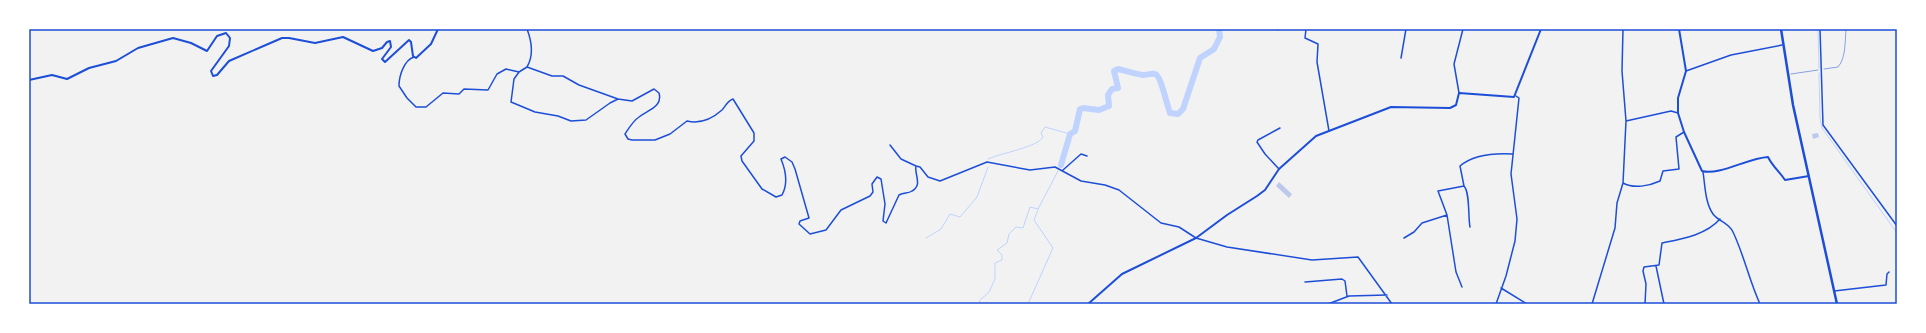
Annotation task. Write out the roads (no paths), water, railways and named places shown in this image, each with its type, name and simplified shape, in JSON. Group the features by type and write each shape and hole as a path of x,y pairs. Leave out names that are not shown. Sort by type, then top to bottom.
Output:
{"highway":[{"path":"1781,29 1792,105 1837,304"}],"main road":[{"path":"29,80 52,75 69,78 89,68 116,61 138,48 173,38 191,43 207,51 217,36 226,32 231,41 223,56 211,71 212,75 214,76 229,60 282,38 315,43 343,37 373,52 382,48 387,42 390,41 391,47 382,59 385,62 409,40 411,42 414,57 417,58 428,48 438,29"},
{"path":"1088,304 1122,274 1196,238 1227,215 1261,194 1279,169 1312,139 1328,131 1391,107 1453,107 1459,93 1516,96 1521,78 1541,29"},
{"path":"1679,29 1686,71 1678,98 1678,113 1684,132 1702,170 1708,172 1719,172 1728,167 1768,157 1773,168 1781,174 1785,180 1809,176"}],"street":[{"path":"527,29 532,54 527,68"},
{"path":"1306,29 1305,38 1318,44 1316,62 1328,131"},
{"path":"1401,58 1406,29"},
{"path":"1459,93 1454,64 1463,29"},
{"path":"1592,304 1615,228 1617,203 1623,183 1626,121 1622,71 1623,29"},
{"path":"1820,29 1823,125 1897,226"},
{"path":"1686,71 1731,56 1783,45"},
{"path":"414,57 411,58 402,70 399,86 407,98 416,107 426,107 443,93 459,94 464,89 488,90 498,74 506,69 518,72"},
{"path":"618,99 597,111 586,120 571,121 558,116 535,112 510,102 514,79 518,72 527,68 552,76 563,76 579,86 632,102 654,90 659,93 660,97 658,104 638,118 625,134 628,139 632,140 655,140 670,134 687,121 702,122 718,113 729,101 733,99 754,133 754,141 740,156 742,162 762,189 776,197 782,195 786,183 785,169 781,159 785,157 789,159 795,169 809,218 800,221 799,224 810,234 826,230 841,210 870,196 873,192 872,184 877,177 881,179 885,199 883,221 886,223 899,195 913,191 917,186 918,180 915,169 916,166"},
{"path":"1496,304 1510,262 1515,241 1517,219 1511,174 1519,98 1516,96"},
{"path":"1626,121 1671,111 1678,113"},
{"path":"1279,169 1265,154 1258,141 1280,128"},
{"path":"1623,183 1635,186 1652,184 1660,181 1663,171 1679,169 1676,137 1684,132"},
{"path":"890,144 901,159 920,167 928,177 940,181 987,162 1030,170 1048,167 1063,170 1081,181 1106,185 1119,190 1157,220 1179,227 1196,238 1226,247 1304,260 1358,257 1387,295 1392,304"},
{"path":"1063,170 1081,154 1087,156"},
{"path":"1470,227 1468,194 1464,186 1460,166 1466,162 1493,154 1513,154"},
{"path":"1702,170 1708,202 1713,214 1728,223 1732,230 1743,256 1751,284 1760,304"},
{"path":"1462,287 1456,272 1447,215 1438,191 1464,186"},
{"path":"1404,238 1414,232 1422,223 1447,215"},
{"path":"1645,304 1646,284 1643,271 1644,267 1656,266 1660,262 1662,244 1693,236 1713,226 1720,219"},
{"path":"1656,266 1664,304"},
{"path":"1834,291 1886,285 1887,274 1889,272"},
{"path":"1305,282 1342,279 1345,281 1347,296"},
{"path":"1501,288 1527,304"},
{"path":"1328,304 1347,296 1387,295"}],"waterway":[{"path":"1061,165 1070,134 1075,131 1080,109 1099,110 1109,106 1108,95 1112,89 1118,88 1114,71 1118,69 1140,75 1155,74 1162,85 1170,113 1178,114 1183,109 1200,58 1214,49 1220,37 1219,29"},
{"path":"1818,29 1819,68"},
{"path":"1819,73 1820,118 1822,128 1897,233"},
{"path":"988,159 1027,147 1040,141 1043,137 1041,133 1045,127 1070,134"},
{"path":"926,238 941,229 950,214 960,217 977,197 988,167"},
{"path":"982,304 979,301 989,292 995,279 995,263 1002,260 1002,255 997,250 1007,243 1009,234 1016,227 1023,228 1030,207 1038,209 1058,171"},
{"path":"1028,304 1053,248 1034,220 1038,210"}]}
